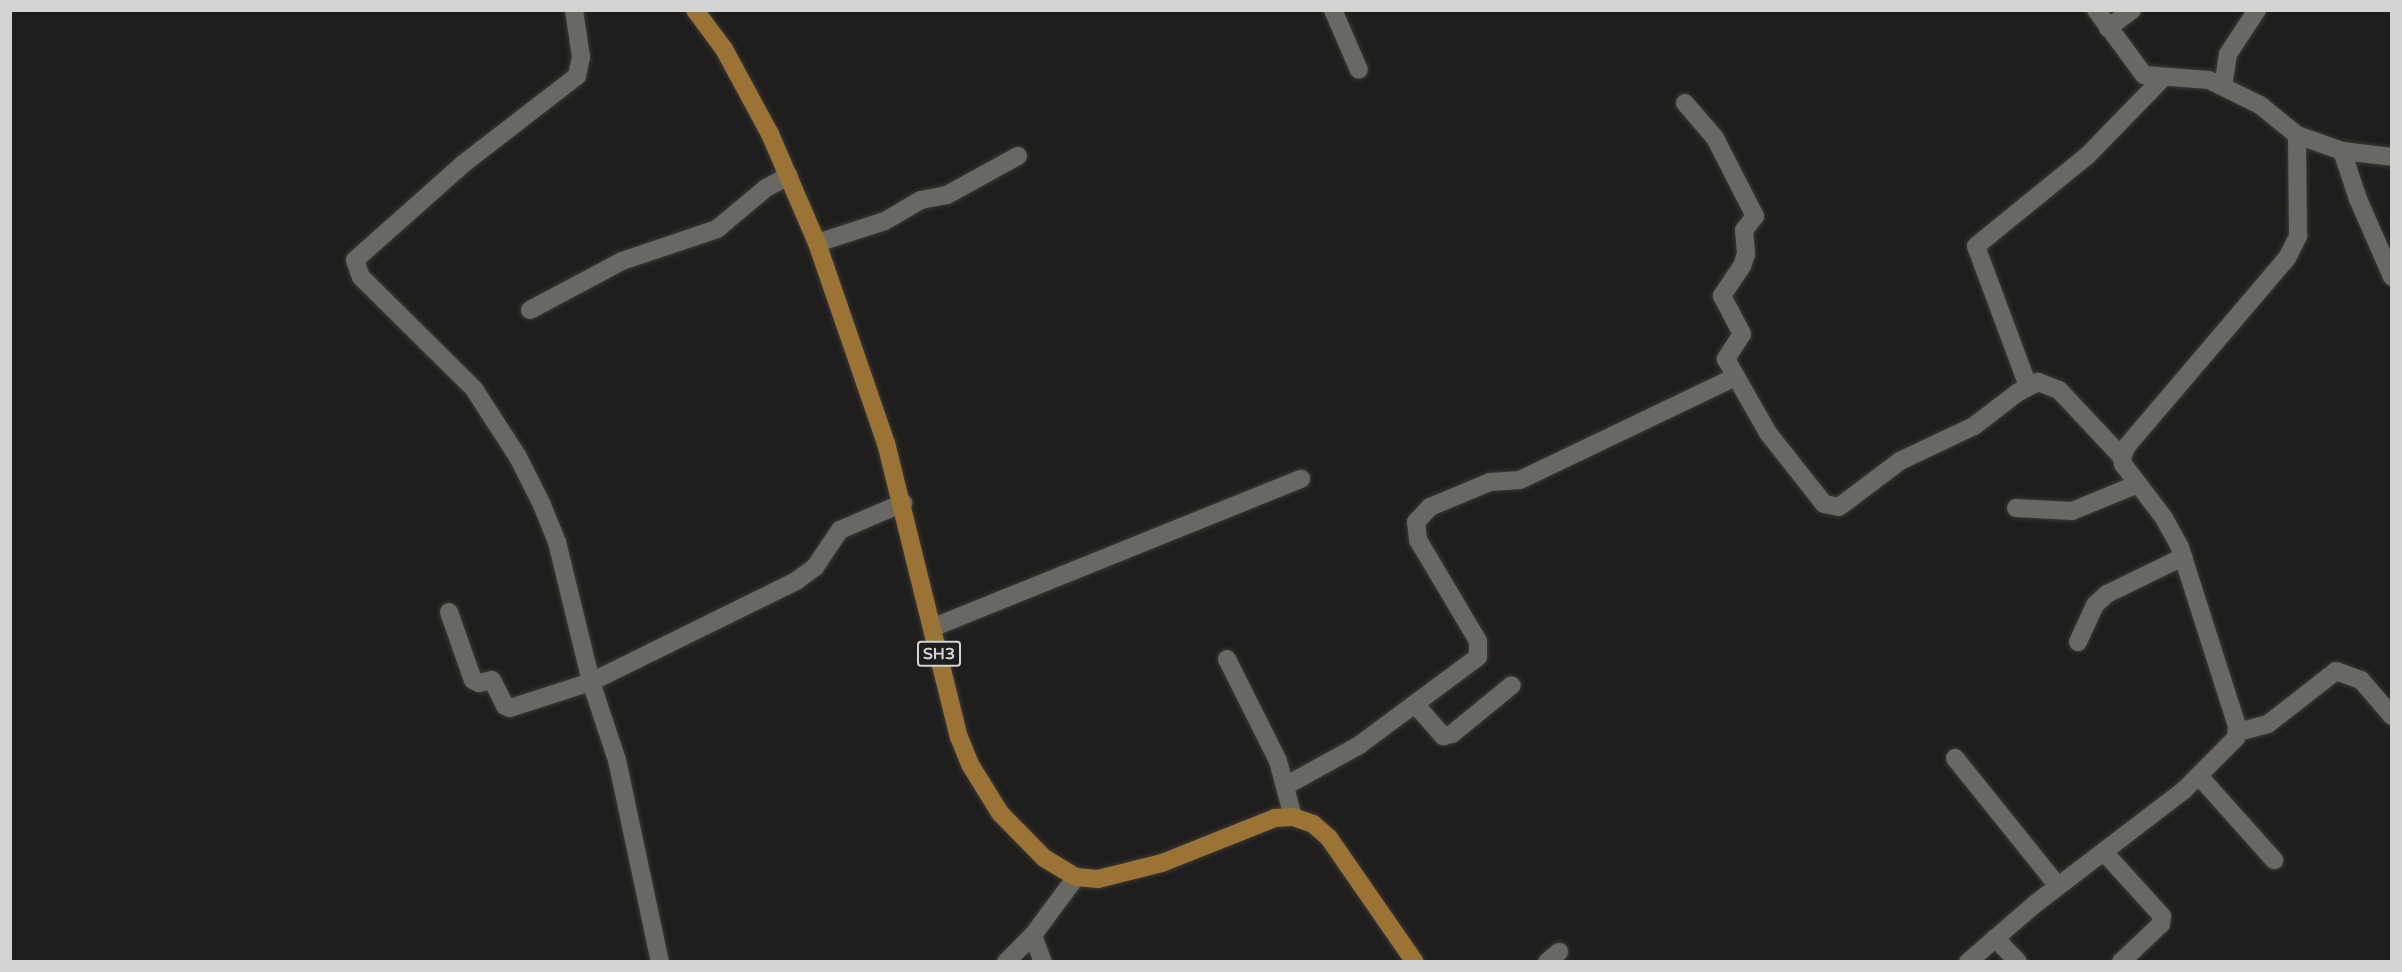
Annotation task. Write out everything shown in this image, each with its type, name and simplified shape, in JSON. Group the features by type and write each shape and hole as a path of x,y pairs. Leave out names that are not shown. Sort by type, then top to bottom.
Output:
{"main road":[{"name":"SH3","path":"695,10 723,49 789,176 817,243 903,503 934,627 958,737 983,789 1023,840 1076,877"},
{"path":"1076,877 1098,879 1126,874 1252,825 1293,817 1313,824 1329,838 1415,962"}],"street":[{"path":"574,10 581,57 577,76 462,165 355,260 361,277 474,389 518,457 557,542 591,682 617,760 660,962"},
{"path":"1333,10 1359,69"},
{"path":"2096,10 2144,75 2162,79 2192,77 2223,86 2260,105 2297,135 2342,151 2391,157"},
{"path":"2108,28 2132,10"},
{"path":"2223,86 2228,54 2257,10"},
{"path":"2028,386 1976,246 2088,155 2162,79"},
{"path":"1685,104 1715,138 1755,216 1744,230 1746,254 1742,266 1722,296 1742,334 1725,355 1735,377 1768,433 1831,509 1839,507 1900,461 1974,426 2028,386 2038,382 2059,390 2122,457 2138,484 2164,518 2183,557 2238,732"},
{"path":"2122,457 2127,446 2287,258 2299,228 2297,135"},
{"path":"2342,151 2358,199 2391,277"},
{"path":"817,243 885,221 921,200 948,195 1018,156"},
{"path":"530,310 622,261 717,229 766,188 789,176"},
{"path":"1287,785 1326,766 1478,657 1480,651 1478,641 1418,540 1414,528 1420,517 1430,507 1490,482 1520,480 1735,377"},
{"path":"934,627 1301,479"},
{"path":"2016,508 2072,511 2138,484"},
{"path":"449,612 473,680 492,680 507,708 591,682 808,574 840,530 903,503"},
{"path":"2078,642 2095,605 2107,594 2183,557"},
{"path":"1227,659 1287,785 1293,817"},
{"path":"1968,962 2058,886 2199,776 2238,732 2268,724 2336,671 2361,680 2391,716"},
{"path":"1415,704 1443,736 1452,734 1512,685"},
{"path":"1955,758 2058,886"},
{"path":"2199,776 2274,860"},
{"path":"2104,852 2162,916 2161,924 2121,962"},
{"path":"1006,962 1032,935 1076,877"},
{"path":"1032,935 1043,962"},
{"path":"1995,938 2018,962"}]}
